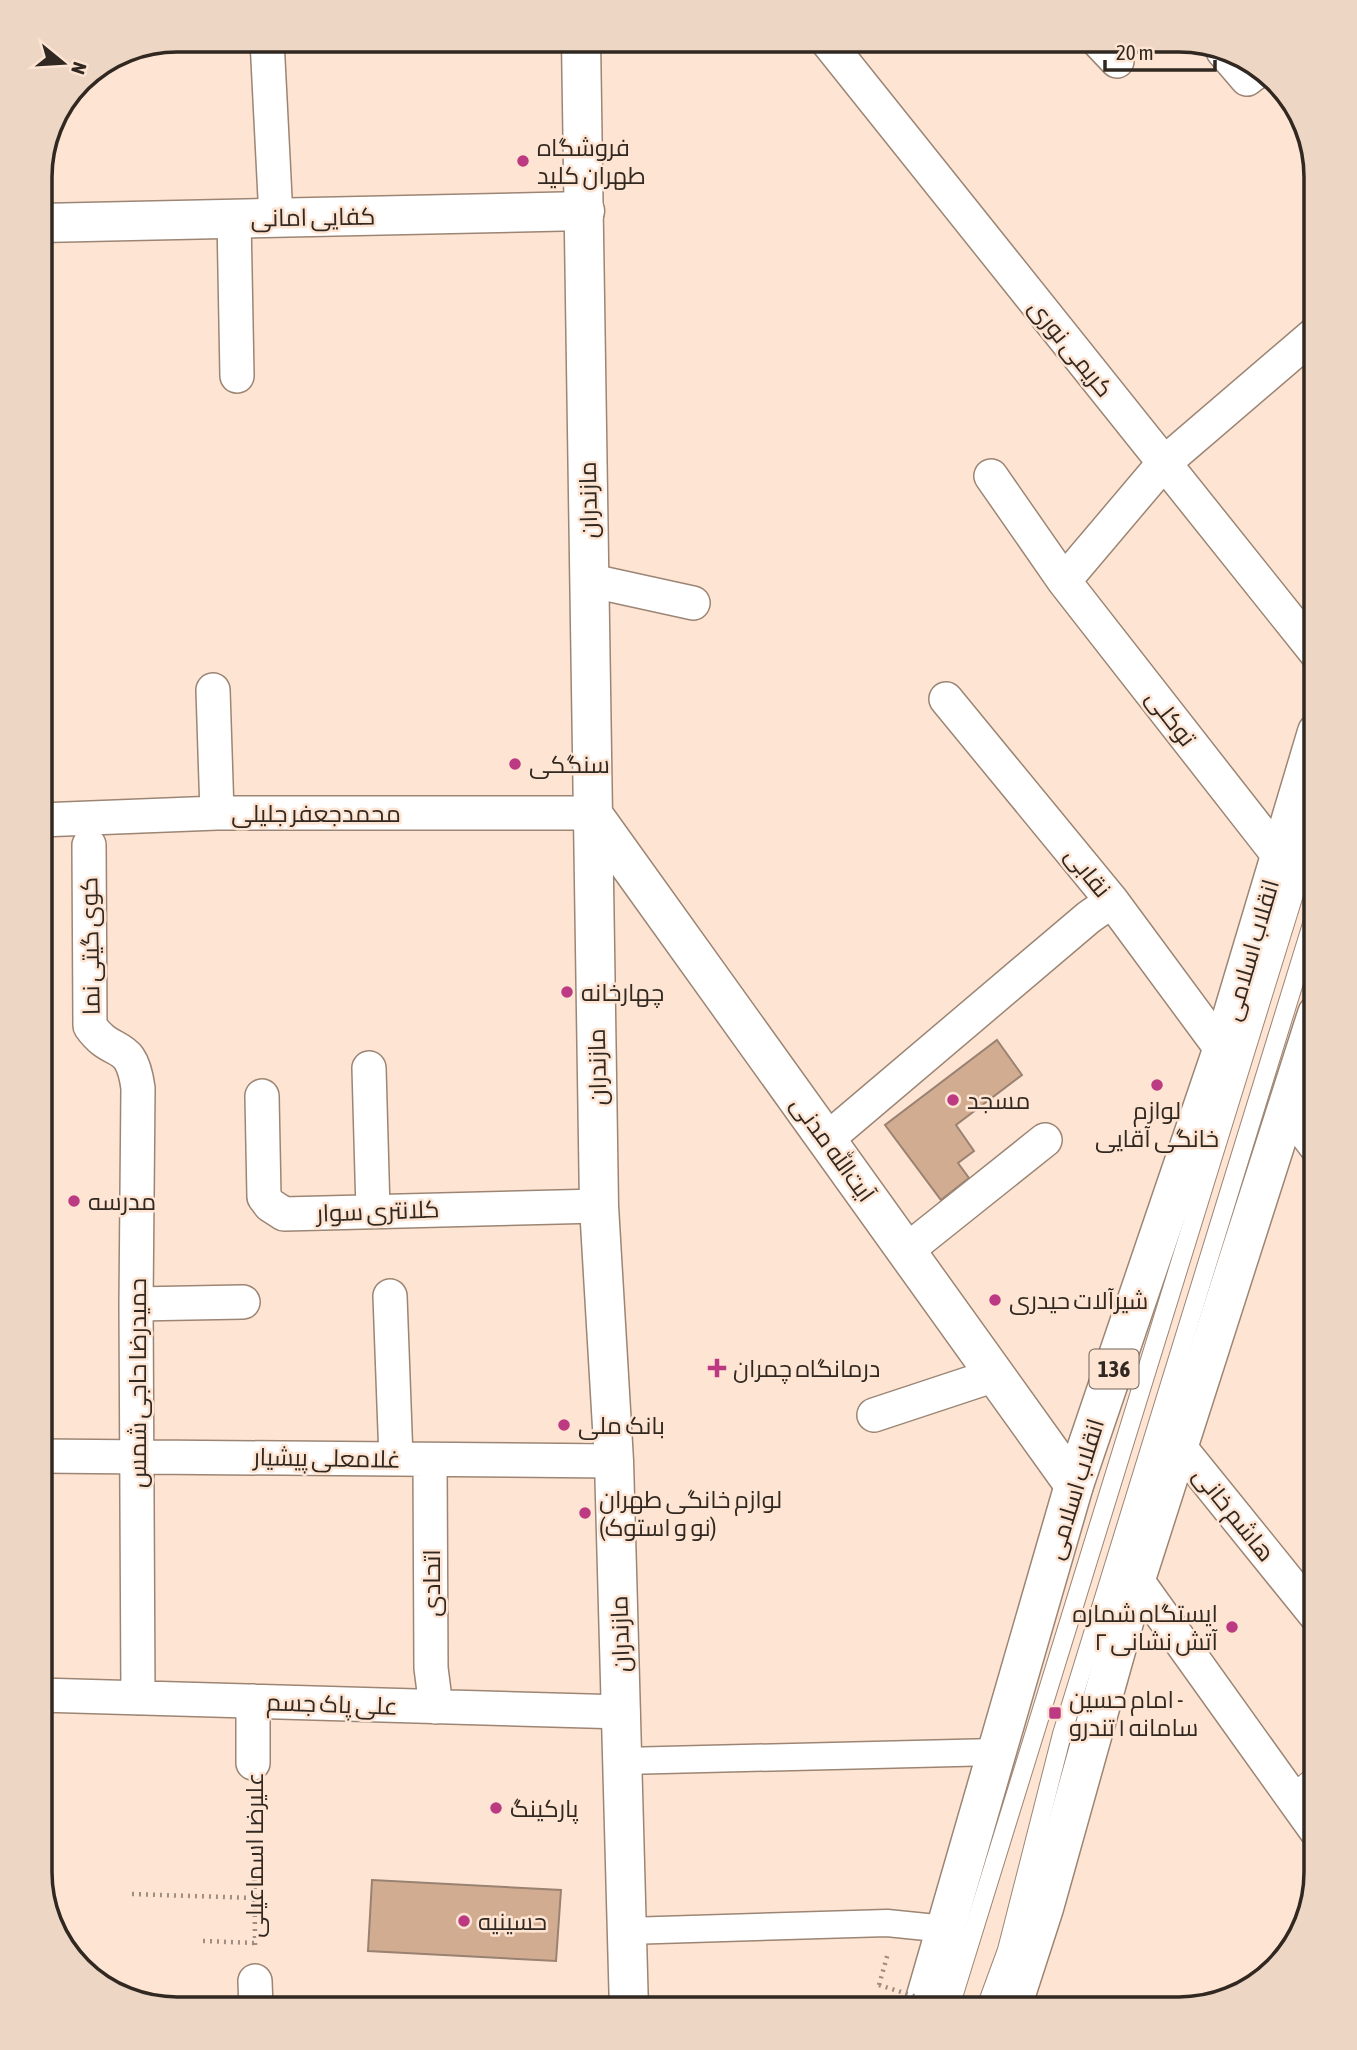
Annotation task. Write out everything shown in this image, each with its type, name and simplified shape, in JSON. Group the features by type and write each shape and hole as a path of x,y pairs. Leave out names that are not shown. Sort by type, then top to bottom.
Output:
{"main road":[{"name":"مازندران","path":"581,53 599,1206 614,1461 623,1712 629,1997"},
{"name":"کفایی امانی","path":"53,223 585,211"},
{"name":"انقلاب اسلامی","path":"926,1997 1074,1485 1222,1050 1305,772"},
{"name":"آیت‌الله مدنی","path":"592,813 1074,1485"},
{"path":"1015,1997 1044,1908 1136,1579 1305,1050"}],"street":[{"path":"268,53 276,218"},
{"name":"کریمی نوری","path":"836,53 1305,639"},
{"path":"1236,66 1247,79 1252,75"},
{"path":"234,218 237,376"},
{"path":"1064,581 1163,464 1305,342"},
{"name":"توکلی","path":"991,477 1064,581 1279,856"},
{"path":"588,580 693,603"},
{"path":"213,690 217,813"},
{"name":"نقابی","path":"946,699 1112,901 1222,1050"},
{"name":"محمدجعفر جلیلی","path":"53,820 217,813 592,813"},
{"name":"کوی گیتی نما","path":"89,845 90,1026 105,1042 130,1056 135,1067"},
{"path":"827,1140 1089,916 1112,901"},
{"name":"حمیدرضا حاجی شمس","path":"135,1067 138,1088 138,1698"},
{"path":"369,1068 373,1210"},
{"name":"کلانتری سوار","path":"262,1096 262,1188 270,1205 284,1214 599,1206"},
{"path":"1286,1107 1305,1132"},
{"path":"906,1251 1045,1140"},
{"path":"390,1296 396,1459"},
{"path":"136,1304 243,1303"},
{"path":"874,1415 995,1376"},
{"name":"هاشم خانی","path":"1178,1445 1305,1602"},
{"name":"غلامعلی پیشیار","path":"52,1456 614,1461"},
{"name":"اتحادی","path":"430,1460 431,1668 436,1707"},
{"path":"1136,1579 1304,1783"},
{"name":"علی پاک جسم","path":"52,1695 623,1712"},
{"name":"علیرضا اسماعیلی","path":"253,1702 253,1763"},
{"path":"623,1761 996,1752"},
{"path":"627,1931 887,1923 946,1929"}],"lane":[{"path":"953,1997 1305,860"},
{"path":"990,1997 1007,1950 1062,1734 1305,947"}],"path":[{"name":"علیرضا اسماعیلی","path":"253,1763 255,1995"},
{"path":"132,1894 254,1898"},
{"path":"203,1941 254,1943"},
{"path":"891,1943 879,1985 917,1997"}],"building":[{"name":"مسجد","path":"997,1040 1022,1075 956,1125 974,1151 958,1163 969,1178 941,1200 885,1125"},
{"name":"حسینیه","path":"372,1880 561,1890 556,1961 368,1951"}],"place":[{"name":"فروشگاه طهران کلید","path":"523,161"},
{"name":"سنگکی","path":"515,764"},
{"name":"چهارخانه","path":"567,992"},
{"name":"لوازم خانگی آقایی","path":"1157,1085"},
{"name":"مسجد","path":"953,1100"},
{"name":"مدرسه","path":"74,1201"},
{"name":"شیرآلات حیدری","path":"995,1300"},
{"name":"درمانگاه چمران","path":"717,1368"},
{"name":"بانک ملی","path":"564,1425"},
{"name":"لوازم خانگی طهران (نو و استوک)","path":"585,1513"},
{"name":"ایستگاه شماره ۲ آتش نشانی","path":"1232,1627"},
{"name":"امام حسین - سامانه ۱ تندرو","path":"1055,1713"},
{"name":"پارکینگ","path":"496,1808"},
{"name":"حسینیه","path":"464,1921"}]}
